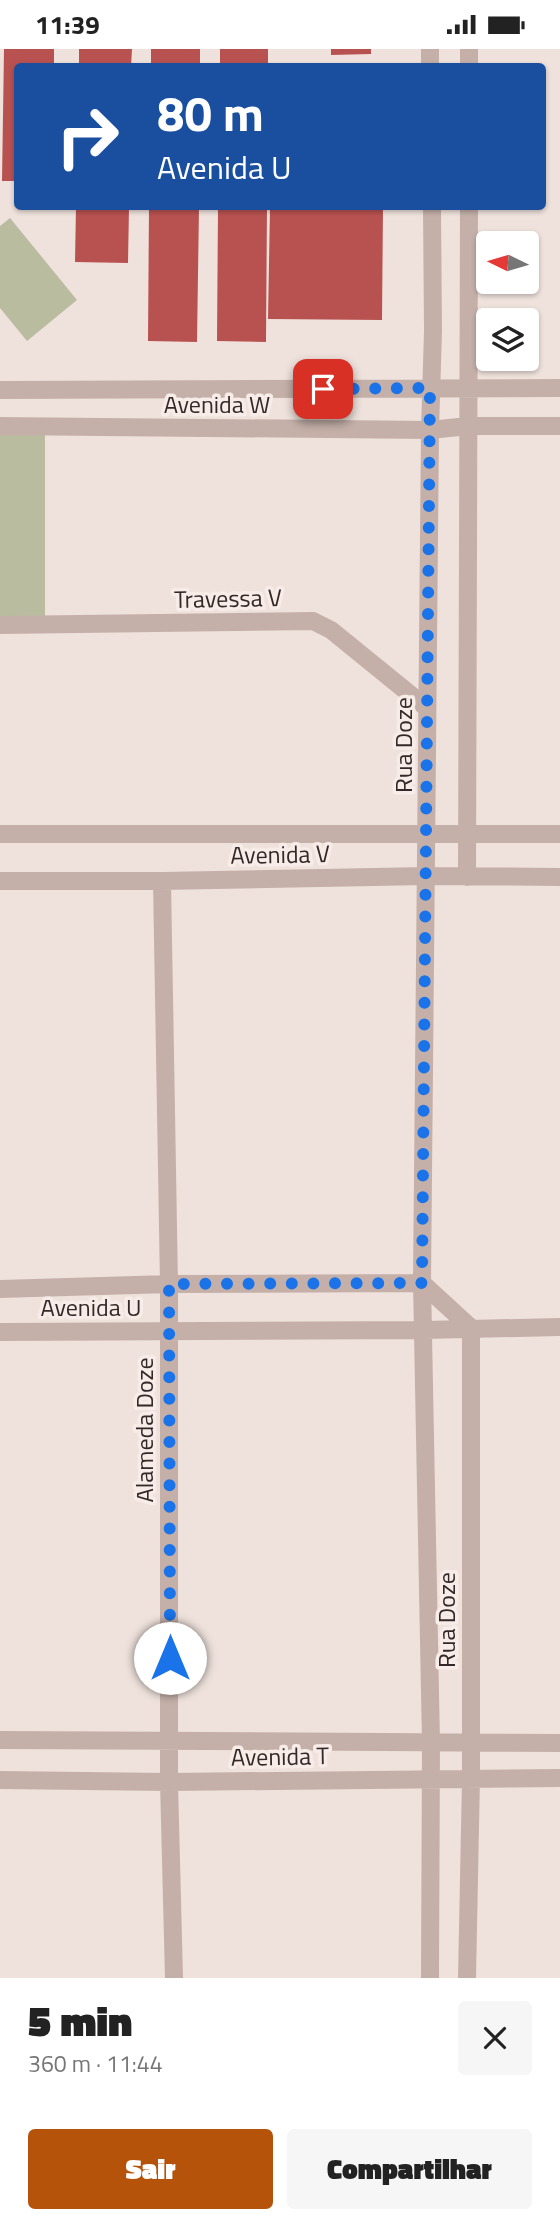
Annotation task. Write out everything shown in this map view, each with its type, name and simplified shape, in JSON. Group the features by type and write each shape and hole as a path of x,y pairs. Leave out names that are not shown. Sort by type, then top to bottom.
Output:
{"street":[{"name":"Rua Doze","path":"430,1978 431,1778 422,1283 430,388 433,331 432,210"},
{"path":"467,877 469,210"},
{"name":"Avenida W","path":"0,390 560,389"},
{"name":"Avenida W","path":"0,426 430,430 468,426 560,426"},
{"name":"Travessa V","path":"0,625 313,621 331,630 427,708"},
{"name":"Avenida V","path":"0,834 560,834"},
{"name":"Avenida V","path":"0,881 560,877"},
{"name":"Alameda Doze","path":"162,881 169,1284 169,1781 174,1978"},
{"path":"422,1283 471,1328"},
{"name":"Avenida U","path":"0,1289 169,1284 422,1283"},
{"name":"Avenida U","path":"0,1332 560,1327"},
{"name":"Rua Doze","path":"467,1978 471,1778 471,1328"},
{"name":"Avenida T","path":"0,1740 560,1742"},
{"name":"Avenida T","path":"0,1780 560,1778"}],"green space":[{"path":"10,218 77,300 27,341 0,308 0,226"},
{"path":"0,427 45,428 45,625 0,625"}],"building":[{"path":"4,49 54,49 54,63 14,63 14,181 2,181"},
{"path":"79,49 132,49 131,63 79,63"},
{"path":"151,49 200,49 200,63 151,63"},
{"path":"220,49 268,49 268,63 220,63"},
{"path":"331,49 371,49 371,54 331,55"},
{"path":"76,210 129,210 128,263 75,262"},
{"path":"149,210 199,210 197,342 148,341"},
{"path":"218,210 267,210 266,342 217,341"},
{"path":"270,210 383,210 382,320 268,319"}],"route":[{"path":"170,1658 167,1331 169,1284 422,1283 430,388 323,389"}]}
